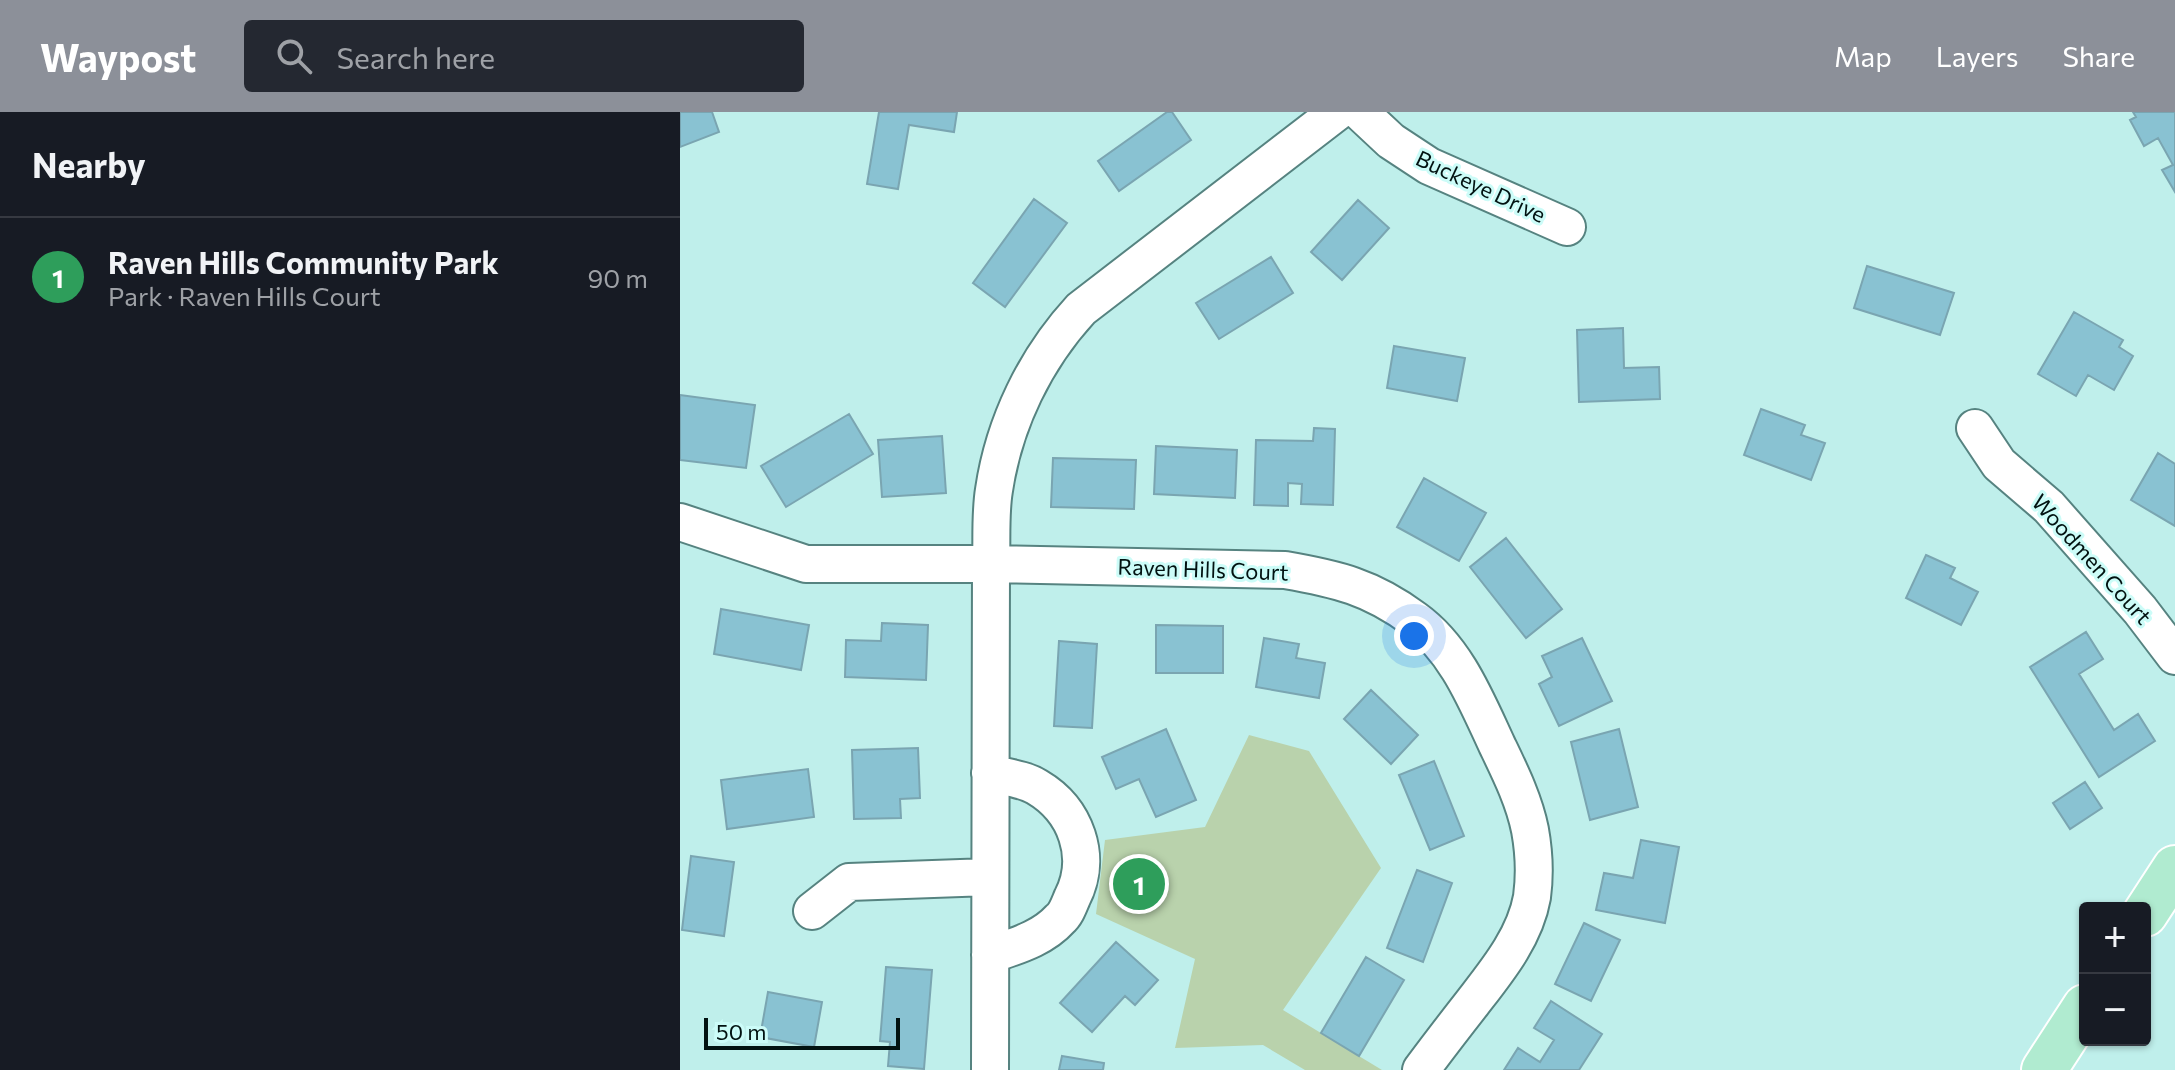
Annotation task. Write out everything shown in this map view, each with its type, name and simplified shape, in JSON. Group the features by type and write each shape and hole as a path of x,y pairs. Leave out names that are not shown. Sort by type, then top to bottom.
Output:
{"main road":[{"path":"2151,905 2175,868"},
{"path":"2044,1070 2079,1016"}],"street":[{"path":"990,1070 991,564 993,494 1001,452 1019,403 1059,333 1081,309 1337,112"},
{"name":"Buckeye Drive","path":"1360,112 1391,141 1429,166 1567,227"},
{"name":"Woodmen Court","path":"1975,428 1999,464 2049,507 2140,610 2175,656"},
{"name":"Raven Hills Court","path":"680,522 806,564 1285,570 1331,578 1378,595 1417,621 1442,645 1467,681 1516,785 1529,827 1534,863 1531,898 1522,929 1501,965 1421,1070"},
{"path":"990,773 1035,785 1050,797 1066,812 1081,848 1081,870 1076,891 1062,917 1040,936 990,955"},
{"path":"812,911 849,882 989,877"}],"green space":[{"path":"1249,735 1309,751 1381,868 1283,1010 1382,1070 1305,1070 1263,1045 1175,1048 1195,959 1096,914 1105,840 1205,827"}],"building":[{"path":"680,112 712,112 719,132 680,147"},
{"path":"879,112 957,112 954,132 909,125 898,189 867,184"},
{"path":"1167,112 1172,112 1191,140 1119,191 1098,161"},
{"path":"2133,112 2175,112 2175,192 2162,170 2173,165 2158,138 2144,146 2130,120 2136,117"},
{"path":"1034,199 1067,223 1005,307 973,283"},
{"path":"1358,200 1389,228 1342,280 1311,252"},
{"path":"1271,257 1293,293 1219,339 1196,303"},
{"path":"1867,266 1954,293 1940,335 1854,308"},
{"path":"2074,312 2123,340 2119,347 2133,356 2114,390 2088,375 2076,396 2038,374"},
{"path":"1623,328 1624,368 1659,367 1660,399 1579,402 1577,330"},
{"path":"1394,346 1465,358 1457,401 1387,388"},
{"path":"680,395 755,405 746,468 680,460"},
{"path":"1761,409 1805,425 1801,435 1825,443 1811,480 1744,455"},
{"path":"849,414 873,454 786,507 761,466"},
{"path":"1314,428 1335,429 1333,505 1301,504 1302,484 1288,483 1288,506 1254,505 1256,440 1313,441"},
{"path":"942,436 946,493 882,497 878,440"},
{"path":"1156,446 1237,450 1235,498 1154,494"},
{"path":"2158,453 2175,464 2175,526 2131,500"},
{"path":"1053,458 1136,460 1134,509 1051,507"},
{"path":"1424,478 1486,513 1459,561 1397,527"},
{"path":"1506,538 1562,609 1526,638 1470,567"},
{"path":"1926,555 1955,568 1950,578 1978,592 1961,625 1906,598"},
{"path":"721,609 809,625 801,670 714,654"},
{"path":"882,623 928,625 926,680 845,677 846,640 881,641"},
{"path":"1156,625 1223,626 1223,673 1156,673"},
{"path":"2086,632 2103,659 2079,674 2114,730 2138,714 2155,741 2099,777 2030,667"},
{"path":"1264,638 1299,644 1296,658 1325,663 1319,698 1256,687"},
{"path":"1582,638 1612,701 1559,726 1539,684 1552,677 1542,656"},
{"path":"1059,641 1097,644 1092,728 1054,726"},
{"path":"1371,690 1418,735 1391,764 1344,719"},
{"path":"1166,729 1196,800 1156,817 1139,779 1116,789 1102,757"},
{"path":"1619,729 1638,807 1590,820 1571,742"},
{"path":"918,748 920,798 900,799 901,818 854,819 852,750"},
{"path":"1434,761 1464,836 1430,850 1399,775"},
{"path":"808,769 814,817 727,829 721,780"},
{"path":"2085,782 2102,808 2070,829 2053,803"},
{"path":"1641,840 1679,847 1665,923 1596,910 1604,873 1633,878"},
{"path":"691,856 734,862 724,936 682,930"},
{"path":"1417,870 1452,883 1423,962 1387,948"},
{"path":"1584,923 1620,940 1591,1001 1555,984"},
{"path":"1116,942 1158,980 1135,1005 1125,996 1092,1032 1060,1003"},
{"path":"1366,957 1404,980 1359,1056 1321,1033"},
{"path":"886,967 932,970 924,1069 888,1066 890,1042 880,1041"},
{"path":"768,992 822,1002 814,1047 760,1037"},
{"path":"1551,1001 1602,1034 1579,1070 1504,1070 1518,1048 1540,1062 1554,1040 1534,1028"},
{"path":"1062,1056 1104,1063 1103,1070 1059,1070"}],"place":[{"name":"Raven Hills Community Park","path":"1139,884"}]}
